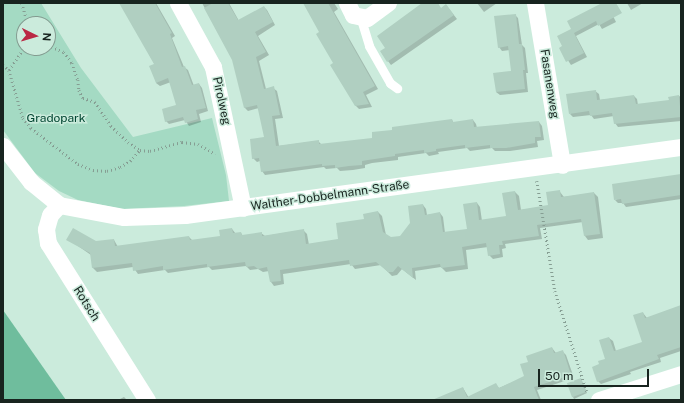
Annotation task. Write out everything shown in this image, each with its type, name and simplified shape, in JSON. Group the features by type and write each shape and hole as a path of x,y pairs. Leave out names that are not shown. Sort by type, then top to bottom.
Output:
{"street":[{"name":"Pirolweg","path":"178,3 213,67 243,208"},
{"path":"347,3 353,15 367,18 388,3"},
{"name":"Fasanenweg","path":"538,4 562,165"},
{"name":"Walther-Dobbelmann-Straße","path":"3,146 31,182 59,205 124,217 185,215 243,208 681,148"},
{"name":"Rotsch","path":"59,205 50,215 46,229 48,243 147,400"},
{"path":"593,397 681,374"}],"lane":[{"path":"360,16 369,46 390,83 397,88"}],"path":[{"path":"22,3 26,16"},
{"path":"56,48 64,52 72,63 78,80 79,90 83,98 95,102 111,126 128,142 140,150 150,151 182,142 190,142 206,148 235,165"},
{"path":"9,70 19,56"},
{"path":"3,65 9,70 23,118 31,128 78,164 93,170 107,171 125,164 140,150"},
{"path":"536,169 555,291 593,397"}],"green space":[{"name":"Gradopark","path":"3,3 41,3 49,16 16,16 16,56 56,56 56,27 81,68 133,137 212,118 226,175 229,201 184,206 122,209 78,200 59,191 35,173 3,130"},
{"path":"3,310 66,400 3,400"}],"building":[{"path":"119,3 155,3 172,33 170,34 182,67 185,66 192,85 199,83 206,108 196,110 198,119 185,123 183,117 165,122 162,109 176,105 168,78 156,83 149,66 154,64"},
{"path":"213,3 228,3 238,20 264,6 273,22 255,32 266,52 256,57 264,89 274,86 280,115 272,116 276,146 319,140 319,144 372,138 372,132 392,130 392,127 452,119 453,122 473,119 474,127 539,121 541,137 535,137 535,143 506,148 490,148 490,145 465,148 465,145 436,149 436,151 424,153 424,150 395,154 395,156 362,161 362,165 335,168 335,165 322,166 322,164 261,172 259,158 252,159 250,139 264,137 257,105 244,108 232,60 204,8"},
{"path":"303,3 328,3 375,86 363,92 369,104 355,106 330,65 333,63 316,34 319,32"},
{"path":"422,3 438,3 441,8 446,4 454,15 387,62 380,51 385,48 377,36"},
{"path":"602,3 616,3 622,13 598,26 596,21 574,33 584,53 566,62 559,48 562,46 557,36 571,29 567,21"},
{"path":"516,14 519,44 522,44 525,70 523,70 525,89 496,92 493,73 511,71 508,46 498,48 494,16"},
{"path":"596,90 597,100 634,95 636,104 669,100 668,97 679,95 681,117 614,124 612,113 590,116 589,111 569,114 566,94"},
{"path":"681,174 681,195 622,204 621,199 614,200 612,184"},
{"path":"560,190 561,197 594,192 600,234 584,236 581,219 537,225 539,236 502,241 503,245 499,245 500,254 488,256 486,243 462,247 465,265 441,268 440,264 412,268 413,278 398,266 393,272 388,272 376,262 350,266 349,260 280,270 281,281 270,282 267,267 258,269 254,266 246,267 245,262 207,267 207,264 163,270 163,266 133,271 132,263 92,268 90,253 66,240 73,228 96,241 114,239 115,246 189,236 190,240 220,236 219,230 232,228 233,233 241,232 242,235 262,232 262,236 304,229 306,244 338,239 336,223 364,219 363,214 378,211 383,232 391,237 400,236 410,223 408,206 423,204 425,215 440,212 443,232 467,229 463,204 477,202 479,220 506,216 502,193 515,191 518,210 548,205 546,192"},
{"path":"681,305 681,347 657,355 659,359 597,382 592,367 599,364 598,361 605,359 599,340 609,337 614,351 642,342 633,315 643,312 645,318"},
{"path":"552,347 554,353 563,350 571,375 534,387 539,400 432,400 463,387 467,397 496,383 499,388 524,376 520,364 528,362 526,356"},
{"path":"581,378 586,392 572,397 567,383"}]}
